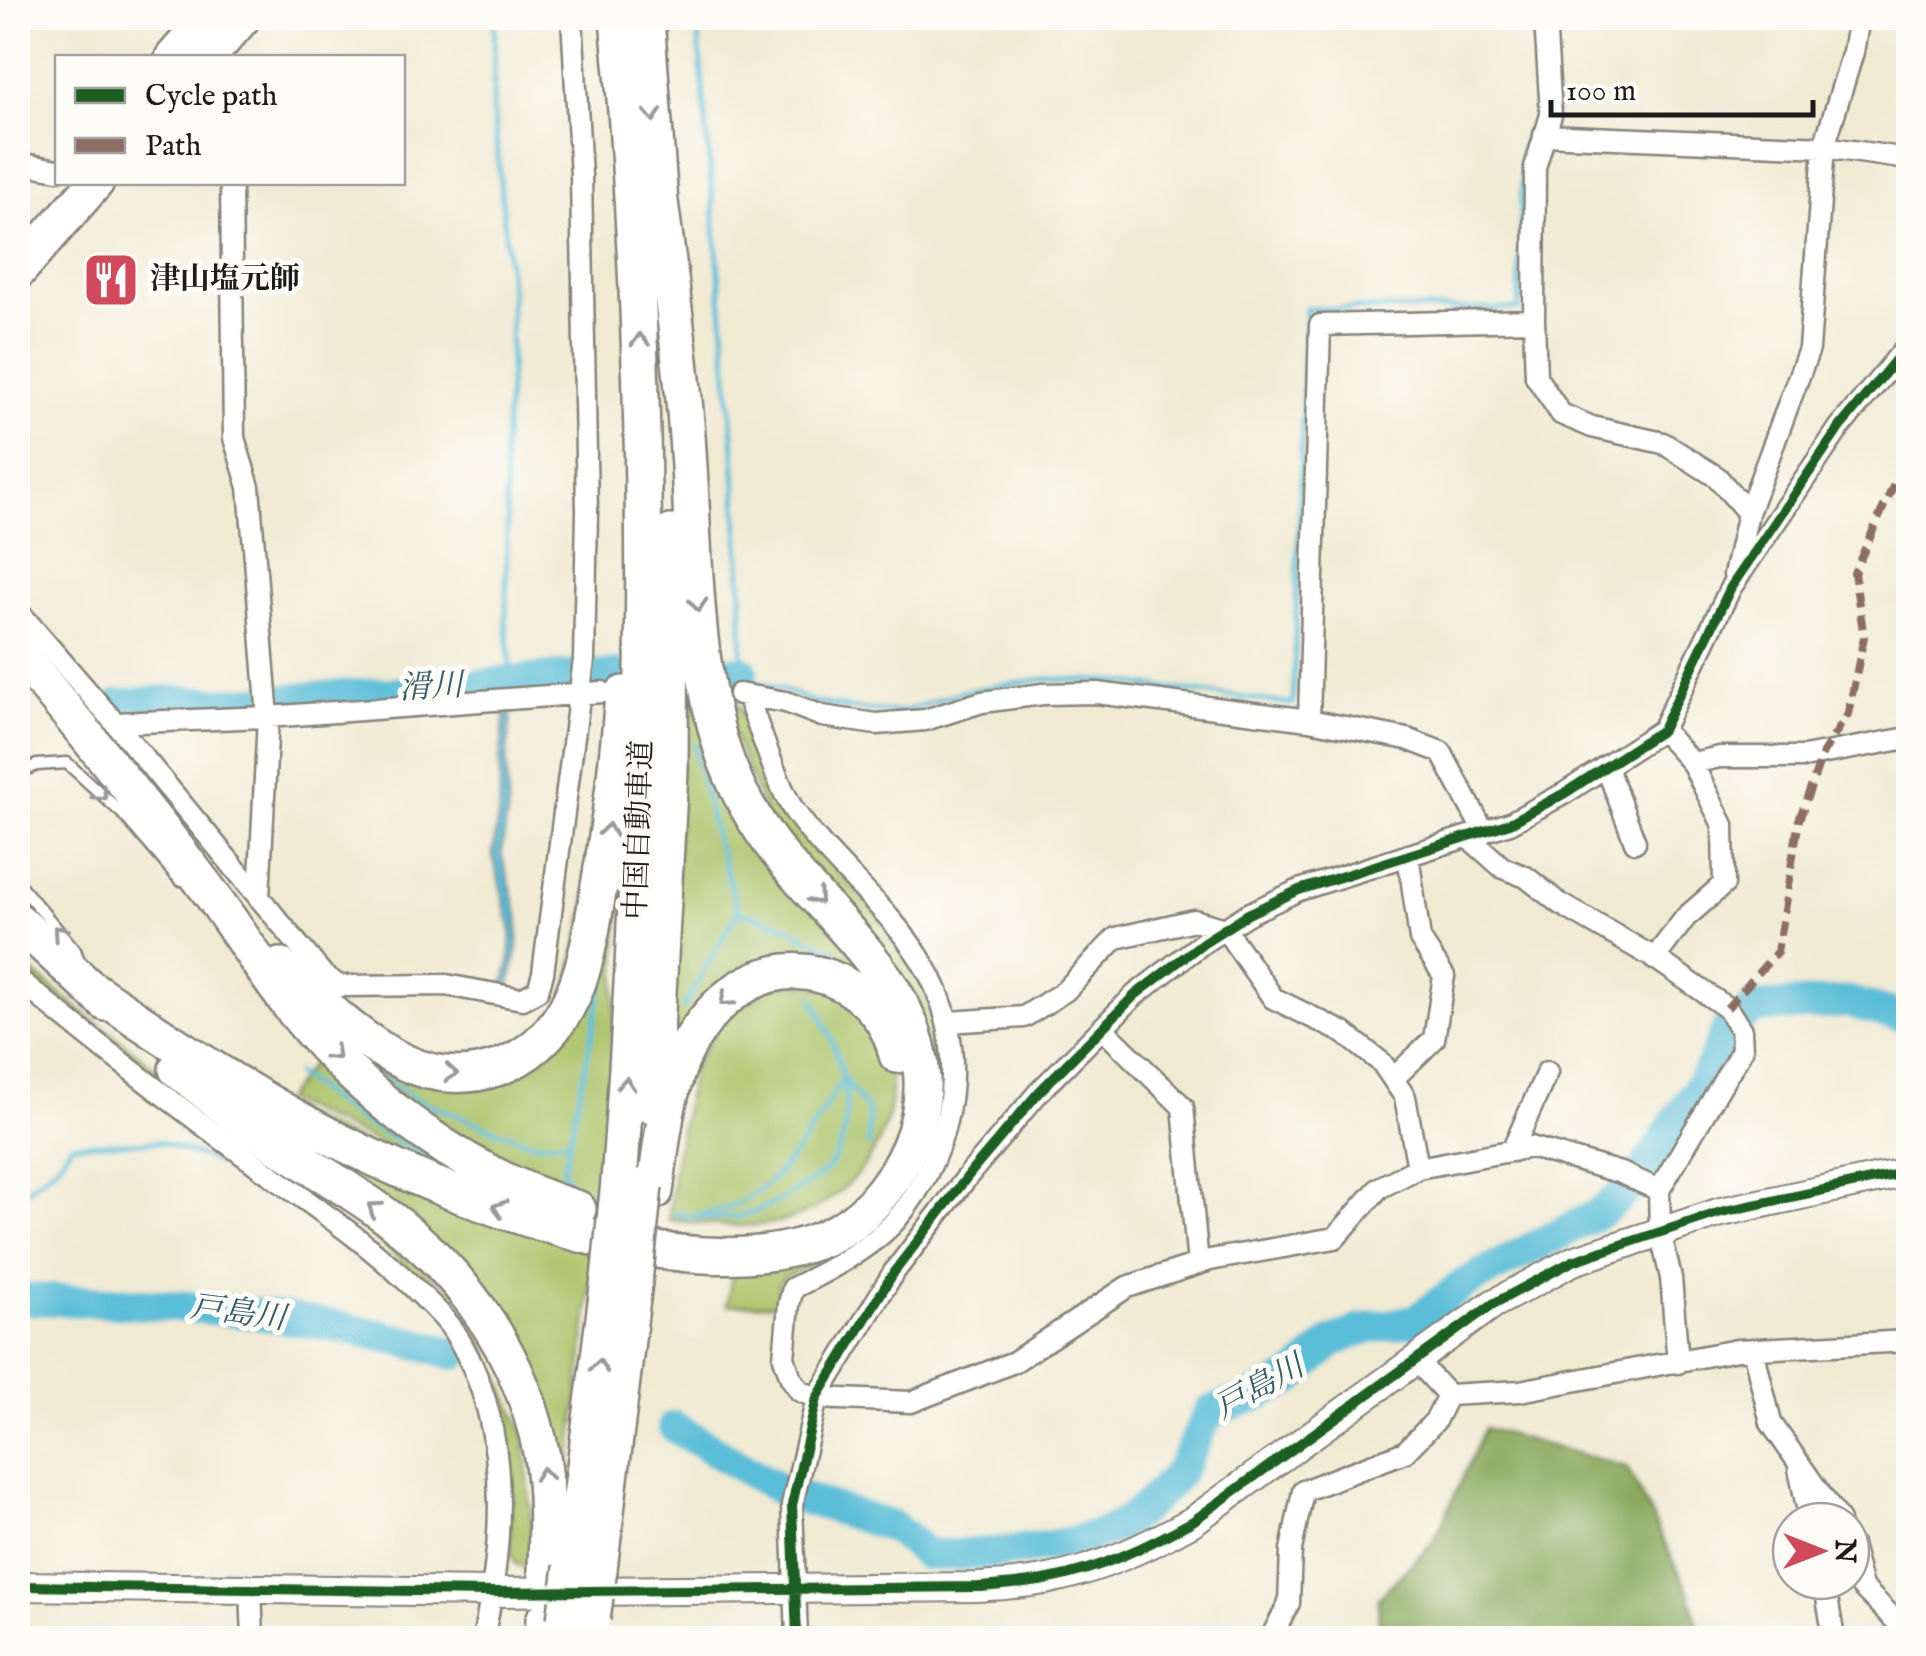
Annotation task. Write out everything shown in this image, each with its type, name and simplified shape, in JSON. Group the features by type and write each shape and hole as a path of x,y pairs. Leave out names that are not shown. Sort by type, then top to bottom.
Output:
{"highway":[{"path":"176,55 208,18"},
{"path":"210,55 242,18"},
{"name":"中国自動車道","path":"618,18 634,212 643,417 644,768 637,930 639,1186"},
{"name":"中国自動車道","path":"572,1569 606,1518 628,1281 656,1060 670,771 670,448 660,194 646,18"},
{"path":"18,236 80,185"},
{"path":"18,271 80,185"},
{"path":"89,987 232,1082 342,1143 456,1193 594,1236 709,1256 742,1257 786,1251 847,1225 865,1212 893,1179 914,1138 922,1095 922,1072 912,1030 892,988 866,952 764,833 735,781 714,718 702,643 684,400 660,194"},
{"path":"225,914 344,1023 409,1064 447,1074 488,1072 526,1056 542,1043 563,1014 578,981 600,879 626,658 630,579 628,476 643,417"},
{"path":"18,652 108,758 274,985 324,1045 388,1104 430,1136 471,1162 539,1196 603,1217 679,1233 735,1236 788,1230 834,1210 863,1185 887,1151 900,1100 896,1049 878,1014 852,988 820,974 766,976 731,994 714,1009 688,1045 639,1186"},
{"path":"18,921 153,1048 218,1102 358,1196 420,1243 473,1299 510,1361 534,1425 546,1490 572,1569 566,1629"},
{"name":"中国自動車道","path":"566,1629 572,1569 628,1281"}],"street":[{"path":"18,612 324,976 340,986 446,985 522,999 538,990 584,660 587,512 581,176 572,18"},
{"path":"1545,18 1551,115 1536,167 1536,376 1560,414 1592,427 1663,442 1718,477 1748,512"},
{"path":"1732,587 1748,512 1809,349 1824,147 1853,52 1858,18"},
{"path":"1544,135 1824,147 1908,159"},
{"path":"18,163 55,169"},
{"path":"231,185 234,438 249,488 268,717 259,898"},
{"path":"1309,720 1320,325 1534,320"},
{"path":"797,1638 792,1505 818,1398 894,1272 1038,1093 1135,995 1224,929 1299,890 1477,835 1546,804 1662,730 1732,587 1840,427 1908,345"},
{"path":"115,723 268,717 602,692"},
{"path":"1654,1187 1621,1173 1531,1147 1418,1168 1378,1188 1335,1238 1198,1264 1126,1287 1014,1362 911,1402 818,1398 800,1390 784,1358 793,1288 856,1251 893,1223 926,1176 940,1144 949,1110 953,1067 949,1022 923,962 792,807 743,695 786,702 822,716 876,724 925,720 982,702 1097,692 1309,720 1408,739 1441,752 1477,835 1503,868 1526,877 1559,903 1654,959 1727,1008 1738,1024 1742,1050 1654,1187 1671,1278 1678,1362"},
{"path":"1654,959 1686,917 1724,884 1723,825 1692,763 1662,730"},
{"path":"1692,763 1720,757 1804,757 1908,738"},
{"path":"1606,766 1636,842"},
{"path":"1393,1079 1434,1039 1444,976 1420,939 1408,856"},
{"path":"949,1022 1024,1018 1065,991 1116,938 1194,920 1224,929 1273,998 1344,1033 1382,1063 1404,1096 1418,1168"},
{"path":"18,979 122,1065 380,1254 452,1329 476,1376 499,1461 499,1528 493,1592 483,1638"},
{"path":"1103,1028 1183,1107 1198,1264"},
{"path":"1512,1150 1548,1072"},
{"path":"18,1586 493,1592 978,1588 1048,1580 1103,1564 1152,1544 1193,1521 1414,1358 1493,1304 1573,1261 1721,1212 1908,1172"},
{"path":"1448,1395 1520,1391 1753,1349 1908,1341"},
{"path":"1753,1349 1771,1424 1825,1501"},
{"path":"1414,1358 1448,1395"},
{"path":"1270,1638 1289,1603 1291,1550 1303,1491 1404,1452 1434,1421 1448,1395"},
{"path":"1797,1462 1806,1501"},
{"path":"252,1589 253,1638"},
{"path":"1871,1596 1908,1633"},
{"path":"1828,1601 1834,1638"}],"lane":[{"path":"18,772 37,765 68,763 122,814 181,882 225,914"},
{"path":"18,883 75,950 89,987"}],"green space":[{"path":"685,652 704,727 882,991 784,960 668,1076"},
{"path":"719,700 739,705 780,803 905,951 933,1006 941,1040 939,1110 930,1144 915,1176 896,1205 871,1230 784,1277 778,1284 779,1304 727,1305 733,1269 850,1236 933,1083 772,829"},
{"path":"628,722 612,1066 599,1204 558,1191 412,1109 284,981 405,1076 554,1048"},
{"path":"18,961 227,1124 393,1237 476,1325 525,1437 535,1571 515,1564 510,1551 510,1476 500,1421 450,1313 429,1286 374,1237 177,1095 32,982 18,968"},
{"path":"775,985 830,990 846,1000 866,1022 890,1073 887,1121 878,1143 850,1182 812,1210 790,1219 745,1226 669,1220 673,1173 692,1071 722,1018"},
{"path":"319,1054 502,1199 284,1100"},
{"path":"191,1067 595,1246 564,1521 510,1339"},
{"path":"1485,1428 1627,1467 1690,1594 1701,1638 1379,1638 1378,1598 1434,1541"}],"water":[{"path":"505,714 511,714 506,762 508,807 501,854 518,915 518,946 509,989 503,987 512,931 493,855"}],"waterway":[{"path":"495,18 493,108 511,293 503,452 506,620 512,683"},
{"path":"697,18 733,434 742,671 749,682 852,709 903,712 964,691 1044,679 1109,681 1293,704 1306,309 1519,309 1522,147 1541,104"},
{"path":"1533,18 1539,78"},
{"name":"滑川","path":"119,705 425,691 559,677 742,671"},
{"path":"683,1008 738,911 694,745"},
{"path":"738,911 781,924 838,953"},
{"path":"596,1197 570,1186 563,1170 605,973"},
{"path":"674,1214 725,1218 752,1213 812,1181 833,1161 841,1142 846,1100 838,1057 813,999"},
{"name":"戸島川","path":"674,1427 784,1492 895,1528 927,1555 1029,1549 1084,1539 1125,1522 1156,1497 1188,1457 1209,1412 1293,1378 1331,1343 1360,1330 1416,1320 1464,1284 1604,1210 1637,1181 1707,1074 1727,1030 1753,1008 1849,1002 1908,1018"},
{"path":"366,1063 414,1098 495,1130 533,1143 568,1140"},
{"path":"296,1074 354,1117 451,1170"},
{"path":"844,1079 868,1111 869,1146"},
{"path":"698,1215 724,1209 767,1184 800,1147 841,1082"},
{"path":"18,1197 57,1165 72,1144 160,1142 218,1162"},
{"name":"戸島川","path":"18,1299 238,1312 346,1328 455,1354"}],"marked path":[{"path":"1727,1008 1777,952 1799,820 1823,753 1848,714 1864,637 1854,573 1908,453"}],"cycle path":[{"path":"797,1638 792,1505 817,1398 894,1272 1038,1093 1135,995 1248,914 1299,890 1510,823 1565,793 1662,730 1731,587 1840,427 1908,345"},
{"path":"18,1586 493,1592 978,1587 1049,1579 1123,1556 1193,1521 1493,1304 1573,1261 1721,1212 1908,1172"}],"place":[{"name":"津山塩元師","path":"111,280"}]}
